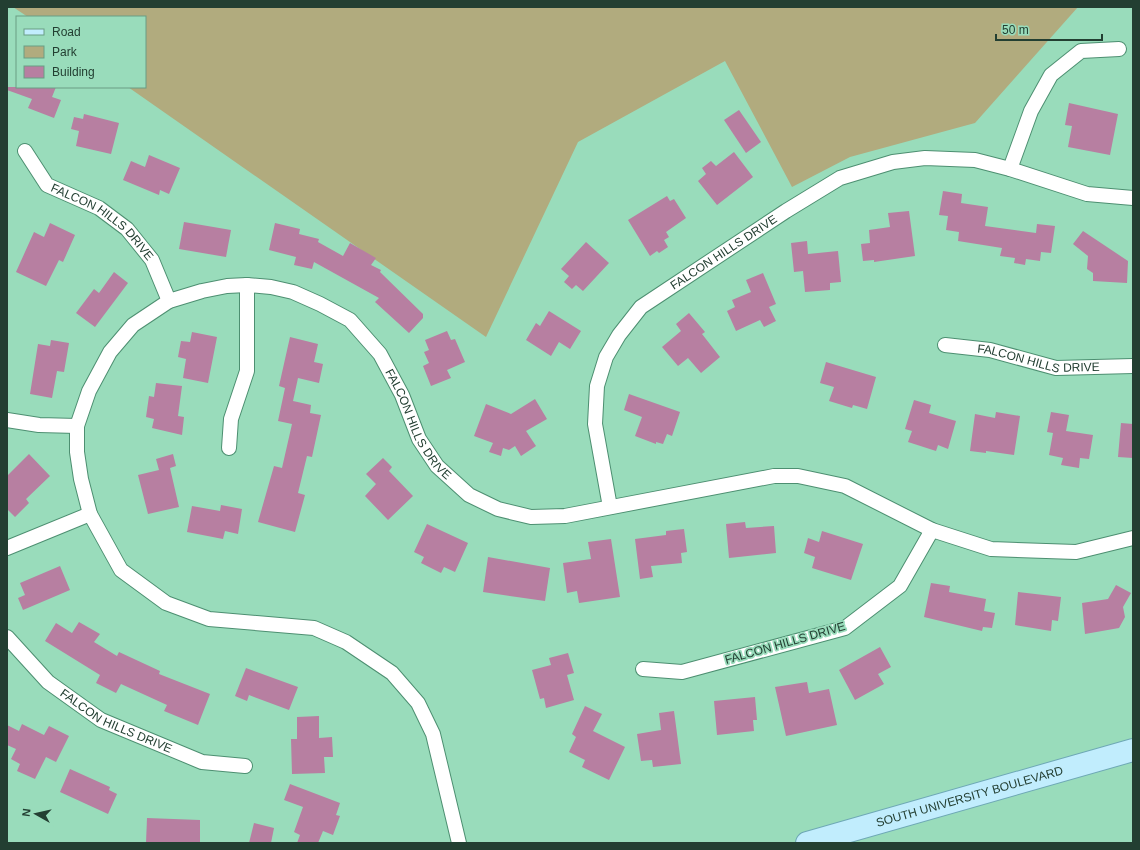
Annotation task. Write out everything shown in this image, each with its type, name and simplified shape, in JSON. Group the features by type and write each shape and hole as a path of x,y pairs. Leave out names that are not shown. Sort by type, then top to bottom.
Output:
{"main road":[{"name":"SOUTH UNIVERSITY BOULEVARD","path":"807,843 1133,750"}],"street":[{"path":"1010,169 1031,111 1051,75 1081,51 1119,49"},
{"name":"FALCON HILLS DRIVE","path":"25,151 47,185 100,208 127,229 152,260 169,301"},
{"name":"FALCON HILLS DRIVE","path":"610,507 596,424 597,386 606,356 619,335 641,307 786,211 840,178 893,162 925,158 976,160 1010,169 1087,194 1133,198"},
{"path":"229,448 231,418 247,371 248,285"},
{"name":"FALCON HILLS DRIVE","path":"459,843 433,734 418,703 392,673 346,642 314,628 209,619 166,603 121,570 90,514 81,479 77,426 89,391 110,352 133,325 169,301 215,289 248,285 293,292 350,320 380,354 402,395 419,439 438,466 469,495 498,509 531,517 565,516 774,476 798,476 845,486 932,530 991,548 1076,552 1133,538"},
{"name":"FALCON HILLS DRIVE","path":"945,345 990,350 1056,368 1133,366"},
{"path":"7,420 39,425 77,426"},
{"path":"7,548 90,514"},
{"name":"FALCON HILLS DRIVE","path":"643,668 682,672 845,628 900,586 932,530"},
{"name":"FALCON HILLS DRIVE","path":"7,638 48,682 101,720 202,762 246,766"}],"green space":[{"path":"13,7 1078,7 975,123 850,157 792,187 725,61 578,142 486,337 129,88 146,88 146,16 26,16"}],"building":[{"path":"7,87 56,88 52,97 61,100 54,118 28,108 32,99 7,90"},
{"path":"1069,103 1118,114 1110,155 1068,147 1072,126 1065,125"},
{"path":"739,110 761,142 746,153 724,120"},
{"path":"84,114 119,123 111,154 76,146 79,131 71,129 74,117 83,119"},
{"path":"734,152 753,177 717,205 698,181 706,174 702,168 711,161 716,166"},
{"path":"149,155 180,168 169,194 160,190 159,195 123,180 131,161 145,167"},
{"path":"943,191 962,194 961,203 988,207 985,226 1036,233 1037,224 1055,226 1051,253 1041,252 1040,261 1026,259 1025,265 1014,263 1015,258 1000,256 1002,248 958,241 959,232 946,230 948,216 939,215"},
{"path":"667,196 670,201 674,199 686,218 666,232 669,237 664,240 668,247 659,253 657,251 650,256 628,220"},
{"path":"909,211 915,256 874,262 874,260 863,261 861,244 870,243 869,230 890,227 888,213"},
{"path":"184,222 231,230 226,257 179,249"},
{"path":"50,223 75,235 63,262 59,260 46,286 16,272 34,232 44,237"},
{"path":"275,223 300,229 299,234 319,239 318,242 343,256 350,243 376,258 371,265 381,270 380,272 423,314 423,318 409,333 375,302 379,298 314,262 312,269 294,265 296,257 269,250"},
{"path":"1083,231 1128,261 1127,283 1093,281 1093,273 1087,269 1088,256 1073,244"},
{"path":"807,241 808,254 838,251 841,282 830,283 830,290 805,292 803,271 794,272 791,243"},
{"path":"586,242 609,263 583,291 576,285 572,289 564,282 569,276 561,269"},
{"path":"114,272 128,283 95,327 76,313 94,289 99,293"},
{"path":"763,273 776,304 769,307 776,321 764,327 760,320 736,331 727,311 735,307 732,300 751,292 746,280"},
{"path":"549,311 581,331 570,349 559,342 551,356 526,340 536,323 540,326"},
{"path":"689,313 705,332 702,334 720,357 701,373 688,358 678,366 662,347 681,331 676,324"},
{"path":"447,331 451,340 455,339 465,362 447,370 451,378 431,386 423,366 429,363 424,352 429,350 425,340"},
{"path":"192,332 217,337 208,383 183,378 186,359 178,357 181,341 190,342"},
{"path":"290,337 318,344 314,362 323,364 319,383 298,378 293,401 311,405 310,413 321,415 312,457 307,456 298,493 305,495 295,532 258,522 274,466 282,468 292,424 278,421 285,388 279,386"},
{"path":"51,340 69,343 64,372 57,371 52,398 30,394 38,344 50,346"},
{"path":"826,362 876,377 867,409 853,405 852,408 829,401 834,387 820,383"},
{"path":"156,383 182,386 178,416 184,417 182,435 152,428 154,419 146,417 149,396 154,397"},
{"path":"629,394 680,412 672,436 667,434 663,444 656,442 656,444 635,436 642,417 624,410"},
{"path":"535,399 547,419 526,431 536,446 521,456 515,446 509,450 503,448 501,456 489,452 493,443 474,436 486,404 511,414"},
{"path":"914,400 931,405 929,413 956,421 948,449 938,445 936,451 908,442 912,431 905,429"},
{"path":"996,412 1020,416 1014,455 986,451 986,453 970,451 975,414 995,418"},
{"path":"1051,412 1069,415 1066,431 1093,435 1089,459 1080,458 1079,468 1061,465 1063,458 1049,455 1053,433 1047,432"},
{"path":"1121,423 1133,424 1133,458 1118,457"},
{"path":"29,454 50,476 26,499 29,503 15,517 7,509 7,476"},
{"path":"173,454 176,466 170,468 179,507 148,514 138,475 159,470 156,459"},
{"path":"383,458 392,467 389,471 413,496 388,520 365,496 376,484 366,474"},
{"path":"221,505 242,509 238,534 225,531 223,539 187,532 192,506 220,511"},
{"path":"745,522 746,528 774,526 776,553 729,558 726,524"},
{"path":"427,524 468,543 455,572 444,567 441,573 421,563 424,557 414,552"},
{"path":"684,529 687,552 681,553 682,563 651,566 653,577 640,579 635,539 666,535 666,531"},
{"path":"822,531 863,544 851,580 812,568 815,557 804,553 808,538 819,542"},
{"path":"611,539 620,597 579,603 577,591 567,593 563,563 591,559 588,542"},
{"path":"488,557 550,568 545,601 483,592"},
{"path":"60,566 70,590 23,610 18,598 25,595 20,583"},
{"path":"931,583 950,586 949,592 986,599 984,611 995,613 992,628 983,627 982,631 924,617"},
{"path":"1116,585 1131,593 1123,607 1125,617 1119,628 1085,634 1082,603 1108,599"},
{"path":"1018,592 1061,597 1058,621 1052,620 1051,631 1015,625"},
{"path":"79,622 100,634 94,642 117,656 119,652 160,671 159,674 210,694 198,725 164,711 167,705 121,684 116,693 96,683 100,675 45,641 56,623 72,633"},
{"path":"880,647 891,667 878,674 884,684 855,700 839,670"},
{"path":"568,653 574,673 567,675 574,700 546,708 544,698 540,699 532,670 551,665 549,658"},
{"path":"246,668 298,687 289,710 249,695 247,701 235,696"},
{"path":"807,682 809,693 829,689 837,725 786,736 775,687"},
{"path":"755,697 757,720 753,720 754,731 717,735 714,701"},
{"path":"585,706 602,714 593,731 625,747 609,780 582,767 585,760 569,752 576,737 572,734"},
{"path":"674,711 681,764 653,767 652,760 641,761 637,734 661,730 659,713"},
{"path":"319,716 319,738 332,737 333,757 324,757 325,773 292,774 291,739 297,739 297,717"},
{"path":"22,724 44,735 49,726 69,736 56,762 46,757 35,779 17,771 20,764 11,759 16,749 7,745 7,725 19,731"},
{"path":"70,769 110,787 109,790 117,794 108,814 60,792"},
{"path":"290,784 340,803 336,815 340,816 333,835 323,831 318,843 297,843 300,835 294,832 303,807 284,800"},
{"path":"147,818 200,820 200,843 146,843"},
{"path":"254,823 274,828 271,843 249,843"}]}
